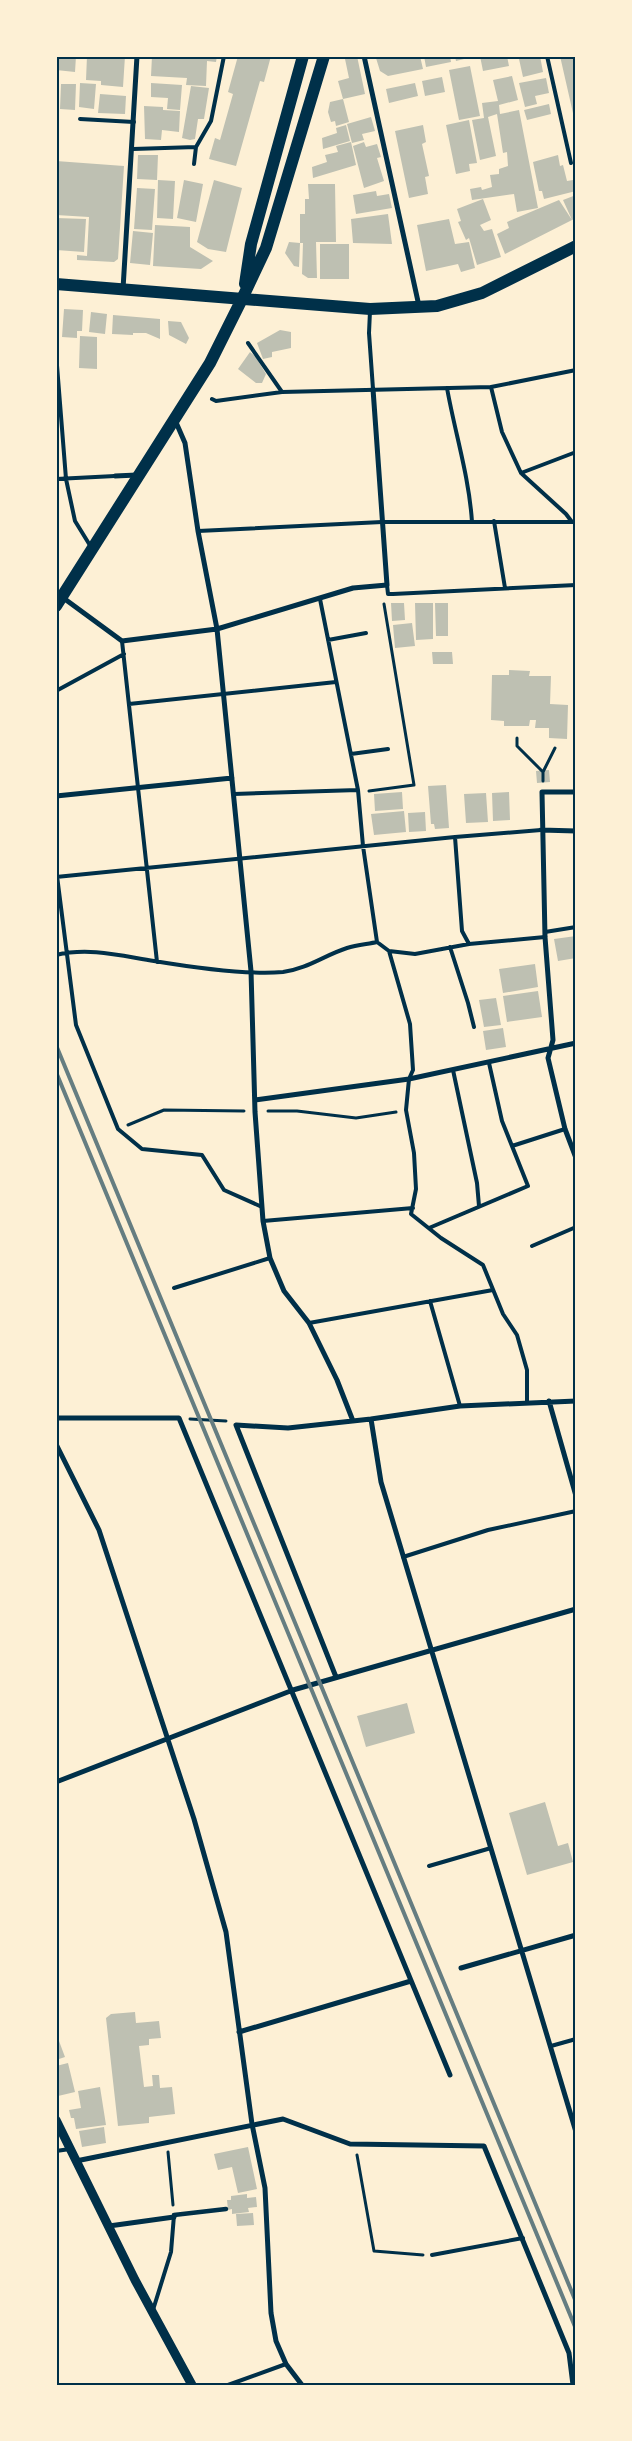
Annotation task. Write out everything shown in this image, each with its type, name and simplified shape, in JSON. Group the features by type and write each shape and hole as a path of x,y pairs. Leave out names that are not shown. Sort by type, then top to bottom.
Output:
{"main road":[{"path":"242,299 251,244 303,56"},
{"path":"59,601 210,363 242,299 266,248 324,56"},
{"path":"56,284 370,309 420,307 459,301 482,293 576,246"}],"street":[{"path":"123,289 138,56"},
{"path":"364,56 420,307"},
{"path":"59,601 122,641 217,629 354,588 387,585 373,389"},
{"path":"175,419 185,443 198,531 217,629 224,693 251,971 255,1100 262,1221 270,1258 284,1291 309,1323 353,1421"},
{"path":"115,476 139,475"},
{"path":"56,796 232,778"},
{"path":"576,792 542,792 545,934 553,1040 548,1058 565,1129 576,1158"},
{"path":"542,830 576,831"},
{"path":"255,1100 409,1079 576,1043"},
{"path":"550,1401 576,1496"},
{"path":"336,1677 236,1425 288,1428 371,1419 460,1406 576,1401"},
{"path":"56,1417 179,1418 293,1690 450,2075"},
{"path":"371,1419 381,1482 523,1950 576,2132"},
{"path":"56,1444 99,1530 194,1819 226,1932 252,2124 266,2188 271,2313 276,2342 286,2364 302,2385"},
{"path":"56,1782 293,1690 576,1609"},
{"path":"461,1968 576,1935"},
{"path":"239,2032 411,1981"},
{"path":"76,2161 282,2119 350,2144 484,2146 570,2353 573,2385"},
{"path":"56,2120 192,2385"},
{"path":"109,2226 226,2209"}],"lane":[{"path":"194,164 196,147 211,121 224,56"},
{"path":"547,56 571,163"},
{"path":"80,119 134,122"},
{"path":"132,149 196,147"},
{"path":"370,309 369,333 373,389"},
{"path":"248,343 282,392"},
{"path":"56,353 66,479 75,521 92,550"},
{"path":"212,399 282,392 491,387 576,370"},
{"path":"491,387 502,432 521,473 574,522"},
{"path":"448,388 469,485 472,522"},
{"path":"521,473 576,452"},
{"path":"56,479 115,476"},
{"path":"494,521 506,588"},
{"path":"198,531 382,522 574,522"},
{"path":"387,585 388,594 576,585"},
{"path":"320,599 358,790 363,846 377,942 389,951 415,954 469,944 545,934 576,927"},
{"path":"328,640 366,633"},
{"path":"122,641 156,962"},
{"path":"56,691 124,654"},
{"path":"129,704 336,682"},
{"path":"351,754 388,749"},
{"path":"234,794 358,790"},
{"path":"57,877 455,836 542,830"},
{"path":"455,836 462,931 469,944"},
{"path":"56,868 76,1025 118,1129 142,1149 202,1155 224,1190 262,1206"},
{"path":"56,956 67,953 103,953 156,962 251,971 284,972 312,964 347,948 377,942"},
{"path":"450,947 474,1027"},
{"path":"389,951 410,1024 413,1070 409,1079 406,1110 414,1153 416,1189 411,1214 484,1265 503,1314 517,1335 527,1370 527,1402"},
{"path":"429,1228 528,1186 502,1121 488,1062"},
{"path":"453,1070 477,1183 479,1206"},
{"path":"512,1146 565,1129"},
{"path":"262,1221 413,1208"},
{"path":"532,1246 576,1227"},
{"path":"174,1288 270,1258"},
{"path":"309,1323 493,1290"},
{"path":"430,1302 460,1406"},
{"path":"403,1557 488,1530 576,1511"},
{"path":"429,1866 492,1848"},
{"path":"551,2046 576,2039"},
{"path":"56,2151 70,2149"},
{"path":"153,2312 171,2252 174,2216"},
{"path":"432,2255 523,2238"},
{"path":"228,2385 286,2364"}],"path":[{"path":"358,790 414,785 383,599 388,594"},
{"path":"517,738 517,746 542,772"},
{"path":"544,792 542,772 555,748"},
{"path":"179,1418 229,1422 236,1425"},
{"path":"167,2141 174,2216"},
{"path":"355,2144 374,2251 432,2255"}],"building":[{"path":"56,56 76,56 75,72 56,70"},
{"path":"87,56 125,56 123,87 101,85 101,81 86,80"},
{"path":"152,56 217,56 216,62 207,61 206,86 186,85 187,78 151,76"},
{"path":"238,56 271,56 264,82 260,81 236,166 209,159 215,138 220,140 233,94 228,92"},
{"path":"357,56 365,94 343,99 338,81 349,78 345,59"},
{"path":"383,56 420,56 423,69 388,76 380,71 376,58"},
{"path":"424,56 450,56 451,62 426,67"},
{"path":"455,56 468,56 468,58 456,61"},
{"path":"480,56 507,56 509,66 483,71"},
{"path":"540,56 543,72 523,77 519,59"},
{"path":"560,56 576,56 576,122 575,122"},
{"path":"470,66 480,116 459,120 449,70"},
{"path":"512,76 518,100 499,105 500,114 519,110 538,208 517,212 514,194 472,200 470,189 481,187 482,190 492,187 490,175 499,174 499,169 508,166 507,152 503,153 497,114 488,117 496,156 480,160 472,120 484,118 482,103 498,101 493,80"},
{"path":"442,77 445,92 425,96 422,81"},
{"path":"546,78 549,93 535,96 537,104 525,107 519,83"},
{"path":"56,81 59,81 58,129 56,129"},
{"path":"80,83 96,84 94,109 79,107"},
{"path":"151,83 182,85 180,110 167,109 168,98 151,97"},
{"path":"415,83 418,96 389,103 386,89"},
{"path":"61,84 76,84 75,110 60,109"},
{"path":"191,86 209,88 204,119 198,119 195,139 190,140 182,138"},
{"path":"100,94 126,96 125,114 98,113"},
{"path":"343,99 349,122 336,126 335,121 331,122 328,112 330,102"},
{"path":"549,104 551,114 527,120 524,110"},
{"path":"144,106 163,107 163,110 180,111 179,132 162,130 161,140 145,139"},
{"path":"371,117 375,131 362,134 364,140 352,143 347,124"},
{"path":"469,120 477,163 469,164 470,171 456,174 446,125"},
{"path":"346,125 350,141 323,149 322,138 337,133 336,128"},
{"path":"423,125 426,142 422,144 429,176 425,177 428,194 409,198 395,131"},
{"path":"351,142 356,165 313,178 312,167 327,162 325,155 338,152 336,146"},
{"path":"364,142 366,147 377,144 381,157 377,158 384,181 364,188 353,146"},
{"path":"138,155 158,155 157,180 137,179"},
{"path":"558,155 560,166 563,165 567,181 573,180 576,191 544,199 542,191 539,191 533,162"},
{"path":"56,161 124,166 118,259 114,262 77,260 77,255 87,256 89,217 56,215"},
{"path":"158,180 175,181 173,219 157,218"},
{"path":"184,180 203,184 196,222 177,218"},
{"path":"214,180 242,188 226,252 208,249 197,242"},
{"path":"308,184 335,184 336,242 316,242 317,278 308,278 302,274 303,243 300,243 300,214 305,214 305,199 309,199"},
{"path":"137,188 155,189 152,230 134,229"},
{"path":"376,191 377,196 389,194 392,208 356,214 353,195"},
{"path":"576,195 576,218 572,220 563,200"},
{"path":"483,199 491,220 480,225 484,231 492,229 501,257 477,265 469,238 466,240 458,222 461,221 457,209"},
{"path":"559,200 572,220 505,254 497,234 509,228 507,222"},
{"path":"388,214 392,244 353,243 351,219"},
{"path":"56,218 86,219 84,252 56,250"},
{"path":"449,219 455,244 469,242 475,268 461,272 458,264 426,271 417,225"},
{"path":"155,225 190,227 190,247 213,261 201,269 153,266"},
{"path":"133,231 153,233 150,265 130,263"},
{"path":"289,242 300,243 299,267 294,266 285,253"},
{"path":"320,244 349,244 349,279 320,279"},
{"path":"64,309 83,310 82,331 77,331 77,338 62,337"},
{"path":"91,312 107,314 105,334 89,332"},
{"path":"113,315 160,319 160,339 146,333 133,333 133,335 112,334"},
{"path":"168,321 181,322 189,338 186,344 169,335"},
{"path":"280,330 291,332 291,348 272,352 272,357 263,359 257,343"},
{"path":"80,336 97,337 97,369 79,368"},
{"path":"250,352 255,356 266,374 262,383 256,383 238,369"},
{"path":"391,603 404,603 405,620 392,621"},
{"path":"415,603 433,603 433,639 416,640"},
{"path":"435,603 448,603 448,636 436,636"},
{"path":"412,623 415,646 395,648 393,625"},
{"path":"432,652 452,652 453,664 433,664"},
{"path":"509,670 530,671 529,676 551,676 550,704 568,705 567,739 549,738 549,728 535,728 536,720 530,720 529,726 504,726 504,721 491,720 492,675 509,675"},
{"path":"549,770 550,782 537,783 536,771"},
{"path":"446,785 449,828 435,829 434,824 431,824 428,786"},
{"path":"402,792 403,809 375,811 374,794"},
{"path":"509,792 510,820 493,821 492,793"},
{"path":"486,793 488,822 466,823 464,794"},
{"path":"404,811 406,832 374,835 371,814"},
{"path":"425,812 426,831 409,832 408,813"},
{"path":"576,936 576,958 558,961 554,939"},
{"path":"535,964 538,987 503,993 499,969"},
{"path":"538,991 542,1017 507,1022 503,996"},
{"path":"496,998 501,1025 484,1027 479,1000"},
{"path":"503,1028 506,1047 486,1050 483,1031"},
{"path":"407,1703 415,1733 366,1747 357,1716"},
{"path":"545,1802 558,1846 568,1843 573,1862 527,1875 509,1813"},
{"path":"135,2012 136,2023 159,2021 161,2038 149,2039 149,2045 139,2046 144,2087 153,2086 152,2075 159,2075 160,2088 172,2087 175,2114 149,2117 149,2123 118,2126 106,2018 111,2014"},
{"path":"59,2041 65,2057 56,2060 56,2042"},
{"path":"68,2063 75,2092 58,2096 56,2066"},
{"path":"100,2087 106,2125 76,2129 74,2118 71,2118 69,2110 81,2108 78,2091"},
{"path":"104,2127 106,2143 82,2147 79,2131"},
{"path":"248,2147 257,2189 238,2193 232,2167 218,2170 214,2154"},
{"path":"247,2194 247,2198 256,2197 257,2207 248,2208 249,2212 232,2214 232,2209 228,2210 227,2200 231,2200 231,2196"},
{"path":"253,2213 254,2225 237,2226 236,2214"}],"railway":[{"path":"56,1045 576,2302"},
{"path":"56,1072 576,2329"}]}
